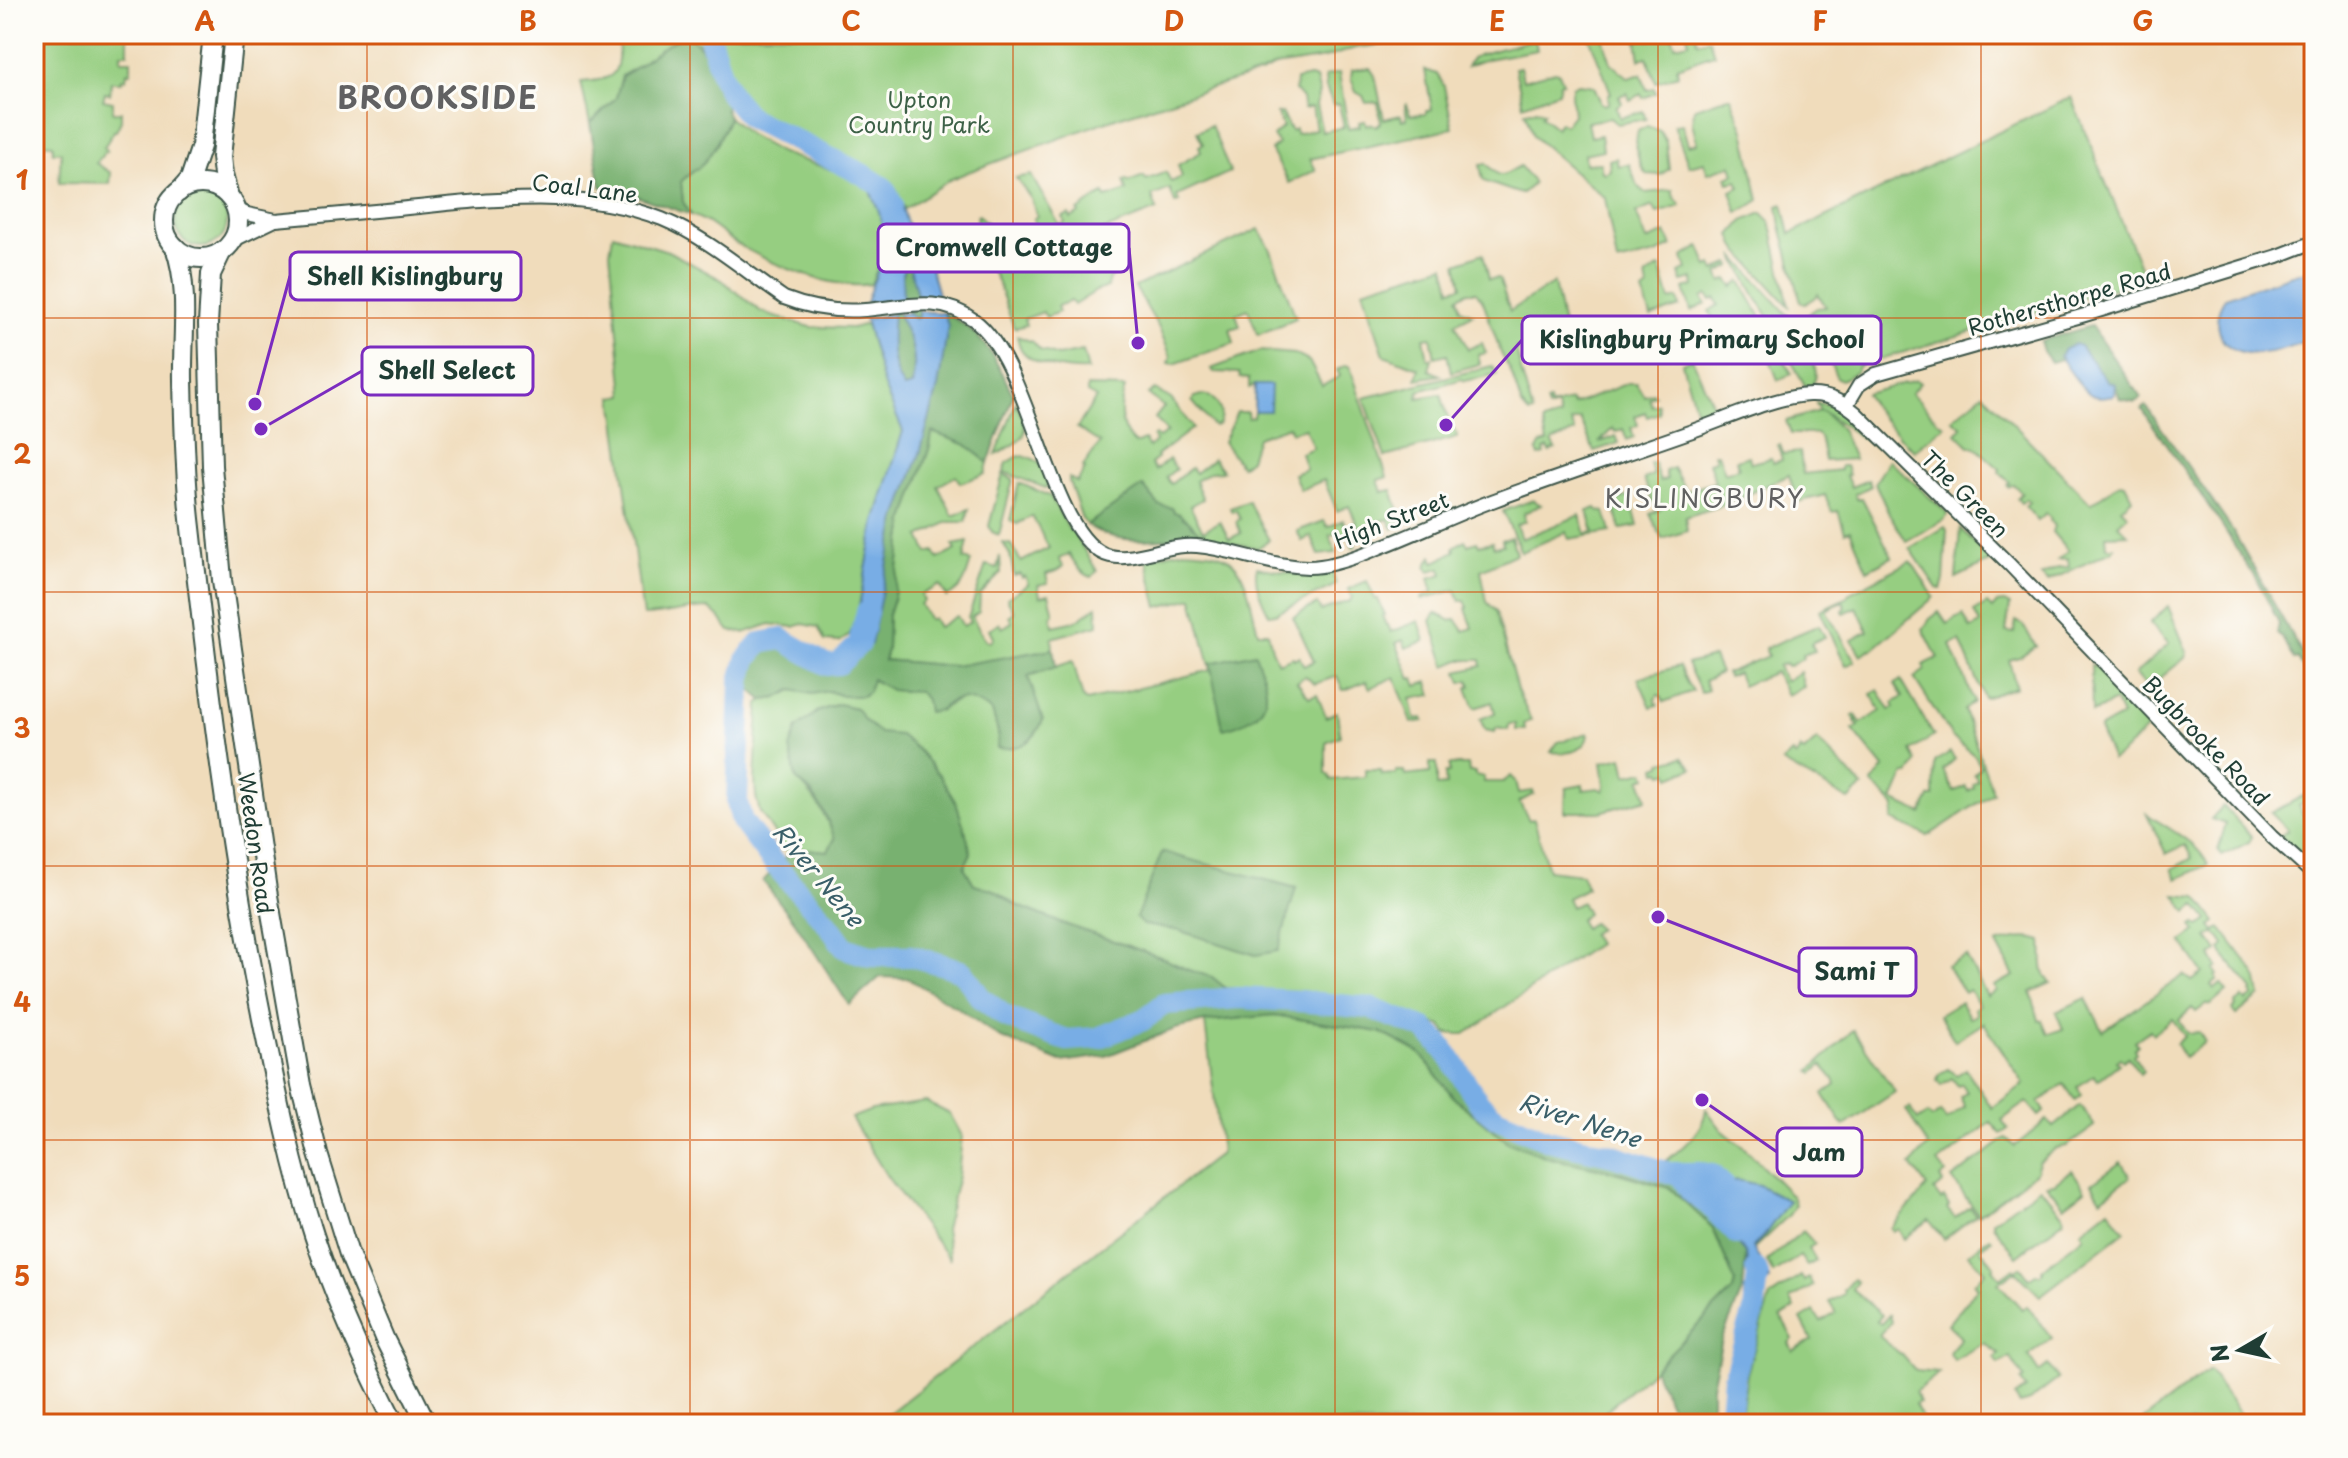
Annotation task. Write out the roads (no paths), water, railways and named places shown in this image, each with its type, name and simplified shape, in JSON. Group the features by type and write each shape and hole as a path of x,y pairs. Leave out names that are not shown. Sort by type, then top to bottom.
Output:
{"highway":[{"path":"213,34 201,146 190,179 171,200 165,219 166,231 175,247 198,258 214,256 227,246 238,224 223,175 221,157 234,34"},
{"path":"179,192 202,184 216,187 232,203"},
{"name":"Weedon Road","path":"227,246 211,274 208,324 212,466 222,580 267,890 318,1154 342,1234 379,1328 427,1424"},
{"name":"Weedon Road","path":"175,247 181,264 184,304 187,491 209,679 248,948 281,1114 303,1202 368,1371 395,1424"}],"street":[{"name":"Coal Lane","path":"227,246 276,220 505,199 566,200 630,208 664,220 695,236 784,298 807,306 865,310"},
{"name":"Coal Lane","path":"232,203 247,214 276,220"},
{"name":"Rothersthorpe Road","path":"1847,405 1859,385 1876,374 2085,315 2278,256 2314,242"},
{"name":"High Street","path":"865,310 902,304 942,305 956,308 976,321 998,346 1022,395 1075,526 1106,555 1123,557 1184,545 1213,547 1303,568 1326,566 1541,483 1742,413 1808,394 1823,395"},
{"name":"The Green","path":"1823,395 1847,405 2073,631"},
{"name":"Bugbrooke Road","path":"2073,631 2272,837 2314,875"}],"water":[{"path":"877,173 896,190 907,223 928,259 939,298 918,298 907,256 902,274 903,299 866,303 883,253 881,220 869,189"},
{"path":"2304,271 2314,272 2314,335 2289,347 2259,353 2242,352 2226,343 2217,322 2225,297"},
{"path":"918,311 944,313 948,326 938,387 920,453 897,518 871,644 850,635 858,612 875,522 903,431 884,387 865,319 893,314 893,362 904,388 912,386 914,357 898,314 908,313 915,319"},
{"path":"2075,344 2080,346 2107,381 2115,384 2114,395 2094,396 2076,379 2060,356 2063,350"},
{"path":"1255,385 1271,385 1270,411 1254,411"},
{"path":"1679,1173 1708,1175 1724,1184 1737,1180 1759,1185 1789,1201 1753,1247 1770,1280 1764,1283 1762,1296 1744,1298 1745,1289 1750,1284 1746,1254 1722,1219 1691,1192"}],"waterway":[{"name":"River Nene","path":"709,34 731,95 750,118 864,175 884,188 892,204"},
{"name":"River Nene","path":"867,612 859,644 839,664 827,665 782,639 760,643 747,659 741,681 737,802 742,821 845,948 870,956 911,956 963,972 980,997 1006,1017 1067,1040 1098,1038 1143,1020 1164,1004 1238,998 1370,1008 1425,1029 1449,1056 1480,1104 1497,1118 1548,1140 1613,1155 1669,1173 1713,1175 1724,1187"},
{"path":"1679,1173 1691,1192 1710,1206 1737,1234"},
{"name":"River Nene","path":"1730,1424 1734,1377 1754,1311 1756,1269"}],"place":[{"name":"Cromwell Cottage","path":"1138,343"},
{"name":"Shell Kislingbury","path":"255,404"},
{"name":"Kislingbury Primary School","path":"1446,425"},
{"name":"Shell Select","path":"261,429"},
{"name":"Sami T","path":"1658,917"},
{"name":"Jam","path":"1702,1100"}],"district":[{"name":"BROOKSIDE","path":"438,96"},
{"name":"KISLINGBURY","path":"1705,497"}],"park label":[{"name":"Upton Country Park","path":"919,110"}]}
